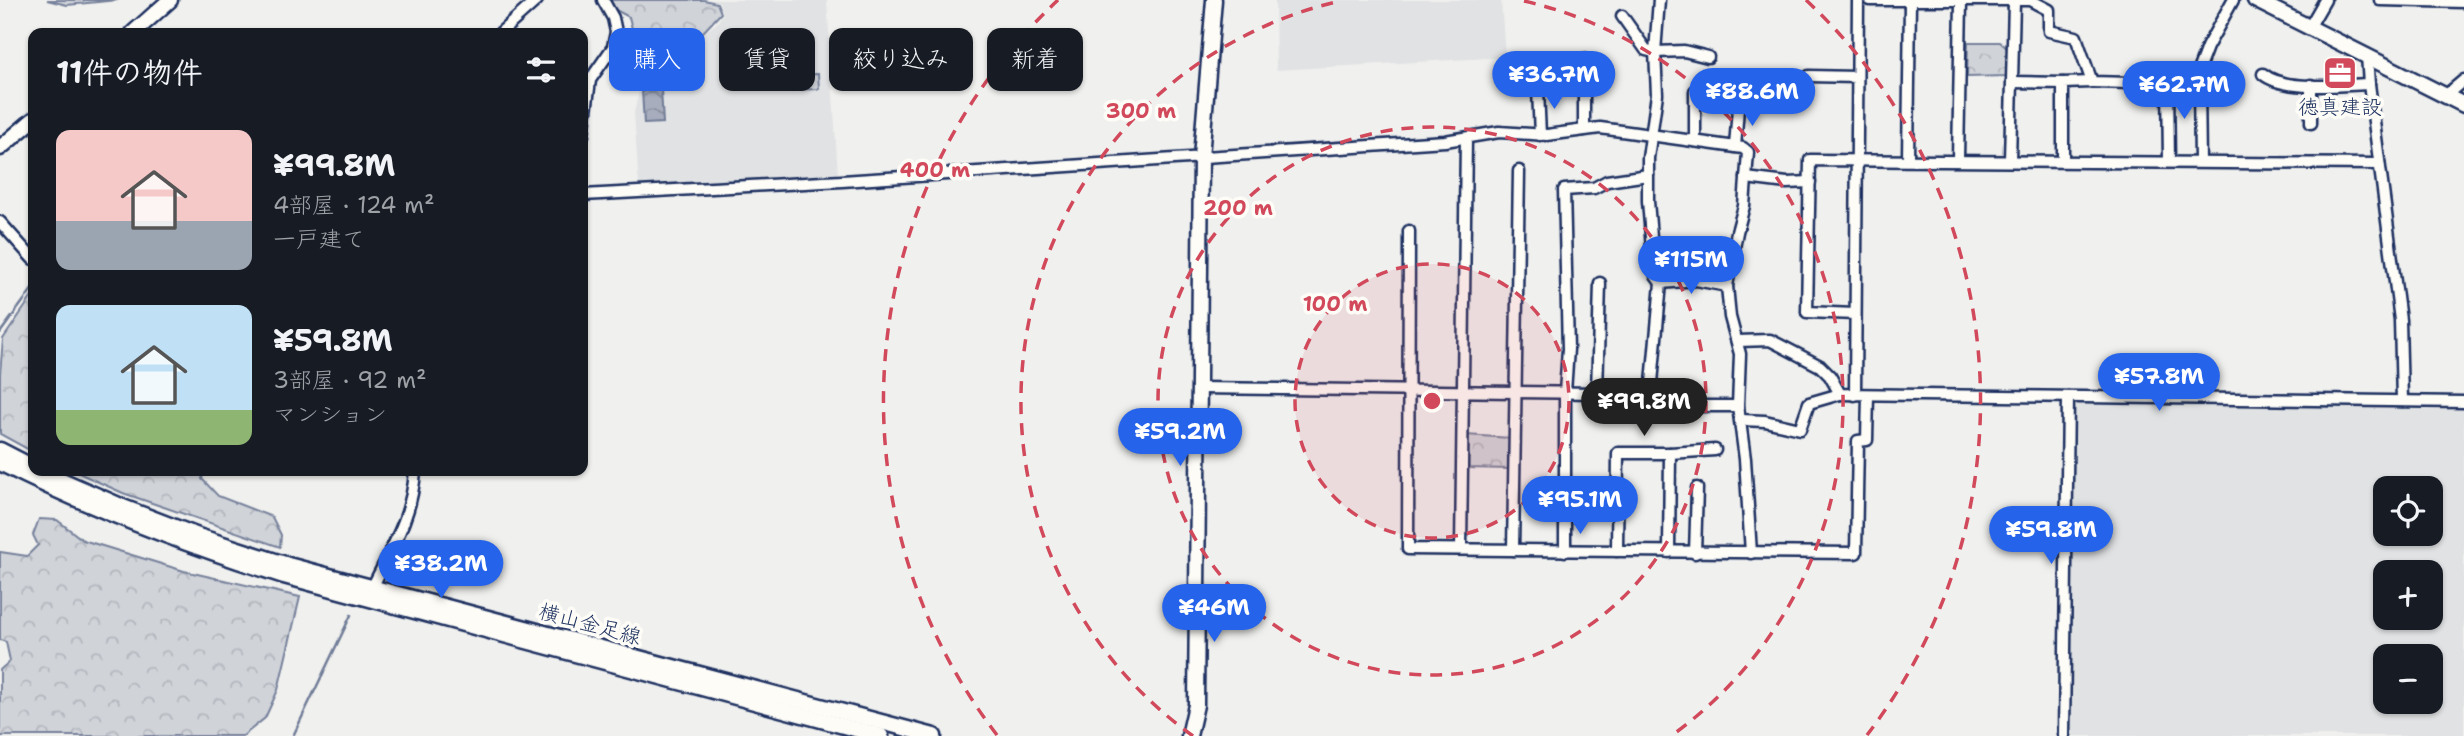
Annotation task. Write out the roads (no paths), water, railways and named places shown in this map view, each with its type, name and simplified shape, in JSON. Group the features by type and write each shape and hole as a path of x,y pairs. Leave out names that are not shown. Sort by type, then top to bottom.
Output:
{"street":[{"path":"139,28 170,0"},
{"path":"506,28 537,0"},
{"path":"588,82 613,47 616,32 613,18 603,0"},
{"path":"1189,736 1196,705 1201,157 1214,0"},
{"path":"1651,394 1661,283 1656,276 1653,261 1648,176 1657,94 1655,52 1659,0"},
{"path":"1855,394 1858,0"},
{"path":"1870,0 2031,0 2049,10 2049,31 2076,37 2092,82"},
{"path":"2012,82 2131,83 2140,78 2192,80 2233,0"},
{"path":"2255,0 2464,105"},
{"path":"2310,26 2325,0"},
{"path":"2380,0 2464,2"},
{"path":"1908,159 1910,1"},
{"path":"1958,159 1961,2"},
{"path":"2010,160 2014,2"},
{"path":"1622,16 1646,50 1684,51 1708,57"},
{"path":"2367,56 2400,320 2402,401"},
{"path":"1584,59 1584,130"},
{"path":"2263,74 2271,81 2311,85 2369,84"},
{"path":"1809,76 1857,77"},
{"path":"2196,76 2199,84 2200,162"},
{"path":"2445,96 2464,80"},
{"path":"2168,81 2169,162"},
{"path":"2063,83 2063,161"},
{"path":"2311,85 2311,123"},
{"path":"1538,90 1541,135"},
{"path":"1695,141 1695,91 1730,92"},
{"path":"1735,147 1738,108"},
{"path":"0,148 28,124"},
{"path":"588,195 842,181 1445,141 1499,132 1541,135 1600,128 1743,148 1748,152 1744,206 1727,286 1730,317 1740,354 1738,406 1745,459 1751,554"},
{"path":"1461,549 1466,138"},
{"path":"1855,314 1807,312 1810,160 2379,163"},
{"path":"1513,550 1519,171"},
{"path":"1565,551 1565,392 1568,349 1564,190 1594,188 1607,181 1648,176"},
{"path":"1746,178 1787,183 1810,182"},
{"path":"0,222 28,253"},
{"path":"1409,231 1408,549 1856,553 1858,441 1867,440 1868,395"},
{"path":"1661,283 1696,280 1727,286"},
{"path":"1597,393 1600,283"},
{"path":"1738,341 1770,340 1820,366 1830,376 1840,394"},
{"path":"1198,388 1681,394 1702,406 1738,406"},
{"path":"1741,420 1765,421 1800,429 1809,403 1840,394 2464,402"},
{"path":"2064,736 2067,397"},
{"path":"0,450 28,464"},
{"path":"1617,551 1618,453 1716,450"},
{"path":"1669,552 1670,453"},
{"name":"横山金足線","path":"0,463 28,476"},
{"name":"横山金足線","path":"28,476 118,517 198,548 284,576 881,736"},
{"name":"横山金足線","path":"52,476 201,537 372,588 934,736"},
{"path":"372,588 407,516 415,476"},
{"path":"1695,552 1697,488"}],"water":[{"path":"642,91 661,91 663,123 644,124"}],"waterway":[{"path":"0,333 28,295"},
{"path":"376,567 403,510"},
{"path":"293,736 351,615"}],"place":[{"name":"徳真建設","path":"2340,73"}]}
